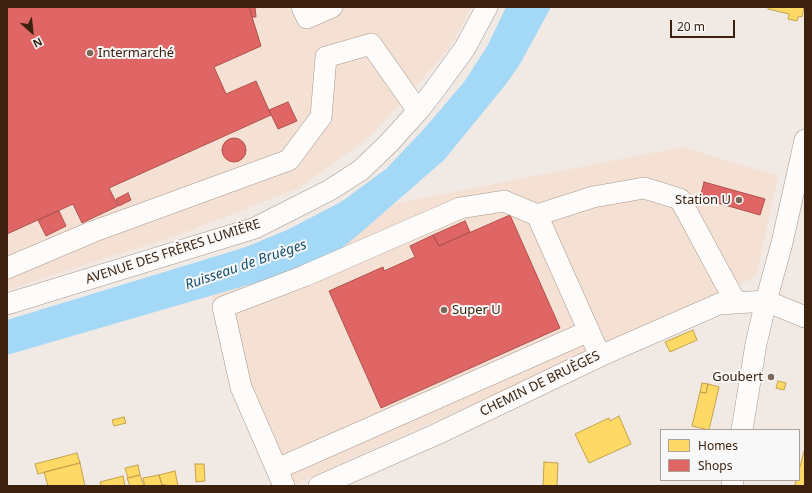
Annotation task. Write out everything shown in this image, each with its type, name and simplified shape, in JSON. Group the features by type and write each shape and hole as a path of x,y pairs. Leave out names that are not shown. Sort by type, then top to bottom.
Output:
{"street":[{"path":"302,7 307,18 332,7"},
{"name":"AVENUE DES FRÈRES LUMIÈRE","path":"7,304 255,228 330,190 361,170 389,143 418,111 465,48 487,7"},
{"path":"7,268 92,232 289,160 321,117 326,57 371,44 418,111"},
{"path":"742,429 756,344 782,243 805,140"},
{"path":"589,331 409,411 280,478 241,387 223,307 304,276 460,208 504,201 537,215 594,197 644,188 680,199 736,303"},
{"path":"537,215 600,356"},
{"path":"766,301 805,317"},
{"name":"CHEMIN DE BRUÈGES","path":"319,486 426,439 600,356 719,304 766,301"},
{"path":"409,411 426,439"}],"shaded area":[{"path":"7,7 472,7 448,50 371,136 299,188 181,234 7,290"},
{"path":"682,147 778,176 756,277 291,486 280,486 230,388 212,295 282,275 338,251 394,204"}],"water":[{"name":"Ruisseau de Bruèges","path":"506,7 551,7 520,64 506,84 444,160 338,251 282,275 7,355 7,320 246,247 287,230 341,202 386,169 424,129 464,82 488,45"}],"building: Homes":[{"path":"768,7 804,7 802,17 799,16 797,21 788,19 789,14 768,9"},
{"path":"693,330 697,340 670,352 665,342"},
{"path":"778,381 786,383 784,390 776,388"},
{"path":"702,383 708,384 706,393 700,392"},
{"path":"708,384 719,387 709,429 692,426 700,392 706,393"},
{"path":"619,416 631,444 589,463 575,434 609,418 610,421"},
{"path":"124,417 126,423 114,426 112,420"},
{"path":"805,448 805,486 795,486 796,481 800,481 800,466"},
{"path":"77,453 80,463 38,474 35,464"},
{"path":"544,462 558,463 557,486 543,486"},
{"path":"80,463 85,486 48,486 44,472"},
{"path":"195,464 204,464 205,481 196,482"},
{"path":"138,465 140,475 128,478 125,468"},
{"path":"175,471 178,486 162,485 159,475"},
{"path":"140,475 144,486 130,486 127,478"},
{"path":"159,475 162,485 165,486 145,486 143,478"},
{"path":"123,476 125,486 101,486 100,482"}],"building: Shops":[{"path":"7,7 249,7 261,46 214,67 226,94 256,81 271,115 109,188 118,206 82,223 73,204 7,234"},
{"path":"249,7 255,7 256,17 252,17"},
{"path":"288,102 297,121 278,129 269,110"},
{"path":"234,138 239,139 245,145 245,155 239,161 234,162 229,161 223,155 222,150 223,145 229,139"},
{"path":"704,182 765,199 760,215 700,198"},
{"path":"128,193 131,200 119,206 116,199"},
{"path":"59,211 66,226 46,236 38,220"},
{"name":"Super U","path":"510,215 560,328 381,408 329,291 383,267 384,271 415,257 410,246 433,235 439,246"},
{"path":"465,221 470,232 439,246 433,235"}],"place":[{"name":"Intermarché","path":"90,53"},
{"name":"Station U","path":"739,200"},
{"name":"Super U","path":"444,310"},
{"name":"Goubert","path":"771,377"}]}
